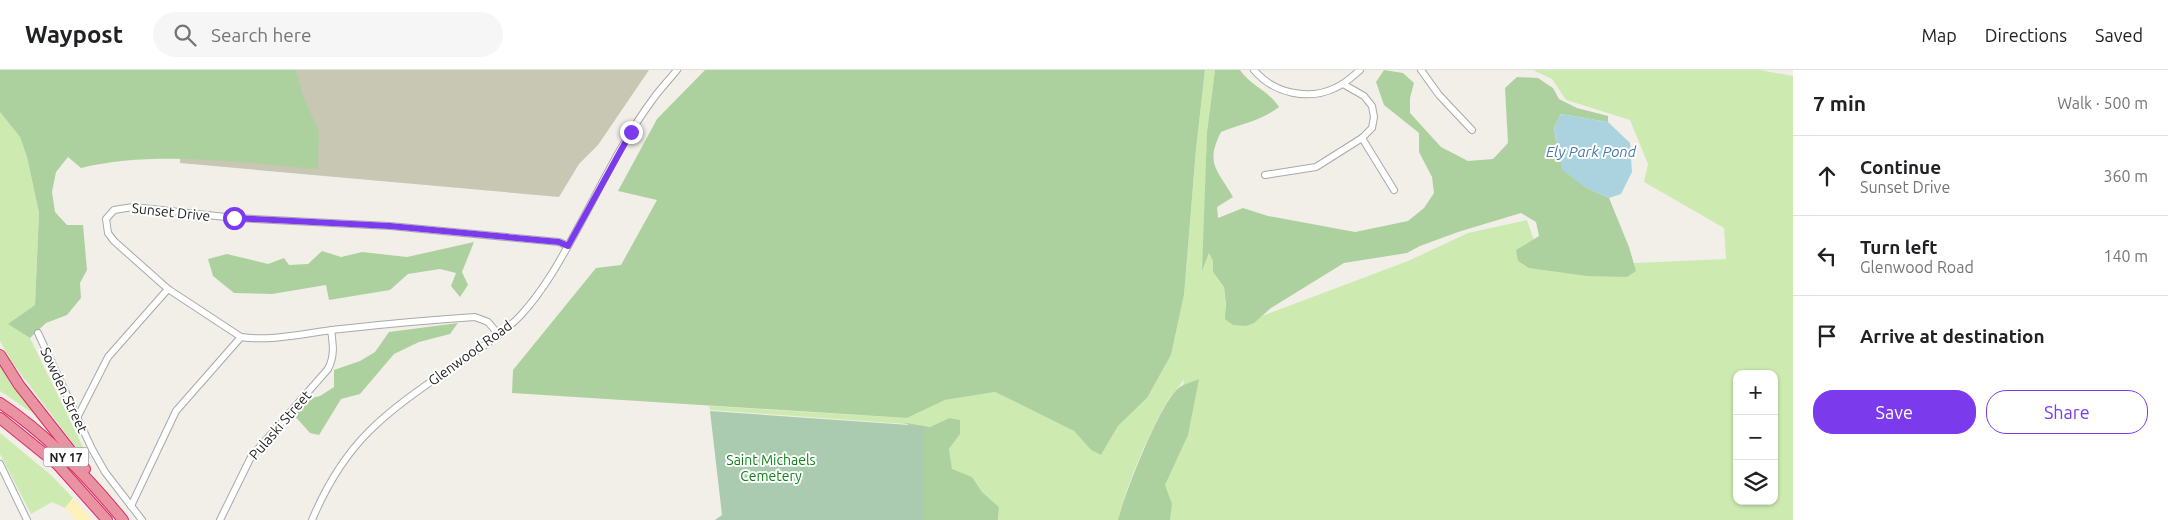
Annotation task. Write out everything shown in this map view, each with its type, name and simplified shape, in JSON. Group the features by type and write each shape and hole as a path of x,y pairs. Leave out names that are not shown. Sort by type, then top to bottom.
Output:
{"highway":[{"path":"0,355 19,385 80,462 97,488"},
{"name":"NY 17","path":"0,403 55,445 97,488 123,520"},
{"name":"NY 17","path":"0,418 57,464 107,520"}],"street":[{"name":"Glenwood Road","path":"312,520 332,478 366,432 389,411 499,335 521,315 536,297 568,246 631,132 652,99 677,70"},
{"path":"1254,70 1268,82 1288,92 1304,94 1318,94 1343,84 1360,70"},
{"path":"1421,70 1439,94 1472,130"},
{"path":"1265,175 1316,167 1362,138 1372,128 1374,117 1372,106 1364,96 1343,84"},
{"path":"1362,138 1394,190"},
{"name":"Sunset Drive","path":"241,337 168,289 108,233 106,219 114,210 133,207 234,218 390,226 559,242 568,246"},
{"path":"77,418 108,357 168,289"},
{"path":"131,506 176,411 241,337 291,335 475,317 488,322 499,335"},
{"name":"Pulaski Street","path":"220,520 251,457 333,361 334,353 331,330"},
{"name":"Sowden Street","path":"38,333 77,418 105,472 142,520"},
{"path":"0,464 27,520"}],"shaded area":[{"path":"187,70 649,70 598,145 579,164 559,197 180,163"}],"green space":[{"path":"0,70 296,70 303,96 319,132 318,169 229,161 168,159 109,163 81,168 68,157 56,172 52,192 55,212 67,225 83,225 87,270 80,283 81,298 67,315 46,323 30,338 8,324 35,305 39,213 27,157 20,137 0,112"},
{"path":"705,70 1205,70 1196,149 1184,295 1171,355 1147,398 1118,426 1101,455 1091,450 1074,431 995,392 945,400 907,418 512,393 513,370 596,268 621,265 657,200 618,191 657,119"},
{"path":"1205,70 1215,70 1207,132 1203,268 1209,252 1213,261 1213,272 1224,287 1226,310 1246,322 1408,261 1468,233 1527,220 1543,267 1726,259 1724,228 1644,182 1648,164 1630,120 1566,100 1552,79 1533,70 1760,70 1793,76 1793,520 1150,520 1175,435 1184,379 1162,410 1147,440 1127,490 1118,520 998,520 999,507 982,492 972,477 952,470 949,449 960,434 949,418 930,427 904,422 907,424 710,410 709,406 907,418 945,400 995,392 1074,431 1091,450 1101,455 1118,426 1147,398 1171,355 1184,295 1196,149"},
{"path":"1215,70 1240,70 1250,81 1270,96 1279,107 1258,119 1221,132 1214,152 1215,166 1233,197 1217,207 1218,218 1243,208 1268,216 1355,232 1408,221 1424,208 1434,193 1432,177 1419,152 1419,133 1384,105 1376,82 1384,70 1403,73 1414,83 1410,98 1410,113 1441,147 1468,161 1493,159 1508,143 1505,88 1517,77 1538,78 1553,88 1559,99 1577,108 1608,116 1608,122 1561,114 1554,128 1556,140 1585,187 1609,198 1629,247 1636,271 1627,277 1587,276 1529,268 1518,261 1516,250 1539,236 1536,222 1521,213 1458,232 1420,246 1407,253 1344,263 1271,308 1254,323 1246,326 1233,325 1225,319 1224,287 1213,272 1213,261 1209,253 1202,271 1207,132"},
{"path":"0,112 20,137 27,157 39,213 35,305 9,324 30,338 85,451 92,459 79,451 11,361 0,341"},
{"path":"474,242 462,272 468,285 460,297 451,286 456,273 440,269 408,274 390,290 329,300 326,285 272,294 234,293 213,276 208,259 227,254 268,264 284,258 289,265 308,264 322,251 341,257 362,252 407,257"},
{"path":"458,323 450,334 419,342 394,354 360,394 341,399 319,435 310,433 293,414 308,399 320,396 334,387 334,370 360,361 375,352 389,332"},
{"path":"0,363 40,418 0,391"},
{"path":"1199,379 1188,435 1165,485 1172,504 1170,520 1118,520 1135,471 1163,409 1180,387"},
{"name":"Saint Michaels Cemetery","path":"710,411 924,426 924,520 715,520 722,515"},
{"path":"949,418 960,420 960,434 949,449 952,469 972,477 982,492 999,507 998,520 918,520 914,427 902,422 930,427"},
{"path":"0,433 52,476 73,498 65,508 52,502 31,514 0,454"}],"sand":[{"path":"73,498 92,520 76,520 65,508"}],"water":[{"name":"Ely Park Pond","path":"1561,114 1608,122 1630,143 1632,172 1621,194 1609,198 1585,187 1562,170 1554,128"}],"route":[{"path":"234,218 390,226 559,242 568,246 631,132"}]}
